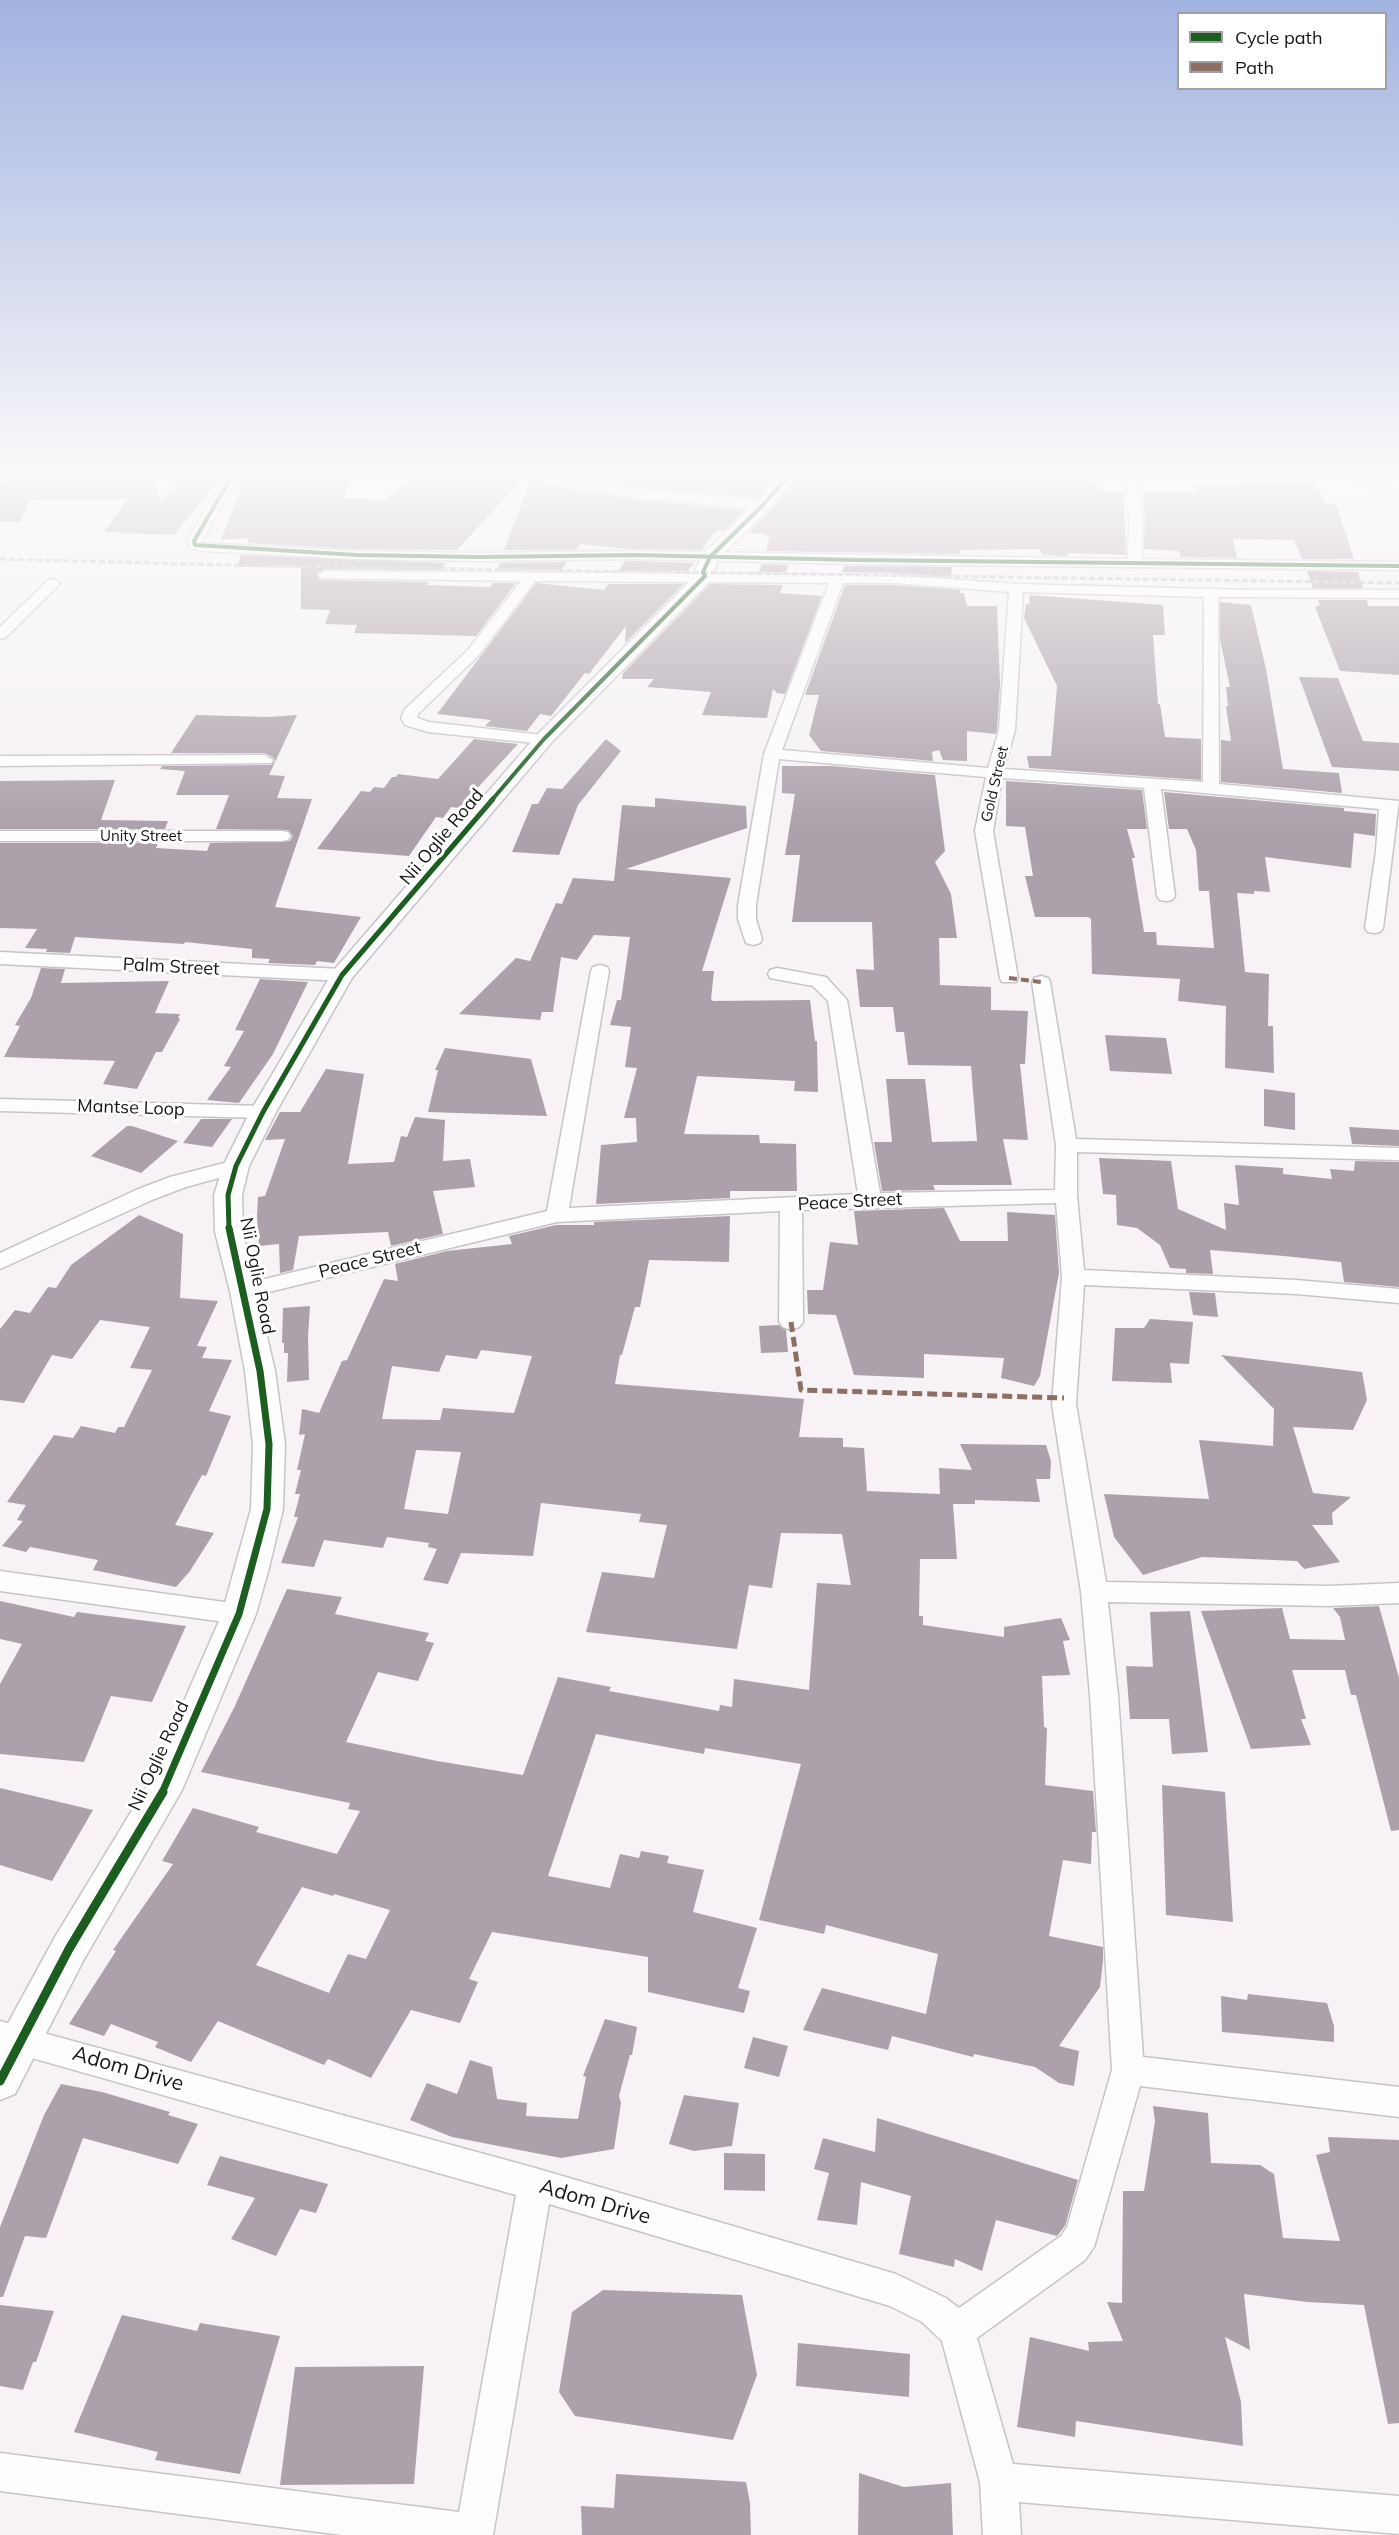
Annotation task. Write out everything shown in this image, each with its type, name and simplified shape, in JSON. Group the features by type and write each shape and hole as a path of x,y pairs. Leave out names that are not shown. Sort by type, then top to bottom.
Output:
{"street":[{"path":"0,635 44,592"},
{"path":"519,592 473,653 411,712 409,718 411,722 428,727 544,739"},
{"name":"Nii Oglie Road","path":"0,2081 10,2037 69,1949 164,1790 239,1614 267,1509 268,1444 260,1371 229,1232 228,1195 236,1166 263,1112 342,975 544,739 683,592"},
{"path":"753,939 747,919 747,905 772,754 832,592"},
{"name":"Gold Street","path":"1009,978 984,831 995,773 1007,730 1016,592"},
{"path":"1184,592 1399,594"},
{"path":"1211,593 1211,788"},
{"path":"772,754 1211,788 1394,805 1374,928"},
{"path":"0,761 265,760"},
{"path":"1152,784 1166,897"},
{"name":"Unity Street","path":"0,836 282,836"},
{"name":"Palm Street","path":"0,958 342,975"},
{"path":"557,1215 600,971"},
{"path":"777,975 819,981 837,1000 870,1200"},
{"path":"1002,2535 999,2482 957,2331 1072,2248 1082,2235 1128,2070 1104,1695 1094,1592 1064,1404 1073,1277 1066,1196 1066,1145 1041,982"},
{"name":"Mantse Loop","path":"0,1104 263,1112"},
{"path":"1066,1145 1399,1154"},
{"path":"0,1262 144,1195 178,1182 236,1166"},
{"name":"Peace Street","path":"244,1291 557,1215 870,1200 1066,1196"},
{"path":"791,1205 791,1322"},
{"path":"1073,1277 1296,1287 1399,1296"},
{"path":"0,1581 239,1614"},
{"path":"1094,1592 1329,1596 1399,1593"},
{"name":"Adom Drive","path":"10,2037 535,2184 896,2291 934,2310 957,2331"},
{"path":"1128,2070 1399,2102"},
{"path":"0,2472 474,2534 535,2184"},
{"path":"999,2482 1399,2516"}],"building":[{"path":"301,592 509,592 476,636 354,633 357,625 325,624 330,610 301,609"},
{"path":"529,592 676,592 625,643 626,626 589,674 585,673 551,716 540,714 527,731 485,726 491,720 437,714"},
{"path":"702,592 780,592 822,596 785,694 777,693 773,689 767,718 702,715 711,692 647,687 654,679 622,679 623,673"},
{"path":"842,592 960,592 964,593 967,606 997,606 1000,685 997,730 996,734 967,731 967,761 943,760 939,750 932,752 933,761 821,751 809,735 819,695 805,695"},
{"path":"1030,595 1163,605 1165,635 1153,635 1158,704 1160,704 1165,737 1201,739 1201,780 1029,768 1027,756 1051,756 1057,686 1024,618"},
{"path":"1318,600 1367,600 1368,606 1399,606 1399,675 1340,671 1315,607 1320,605"},
{"path":"1220,602 1251,605 1266,669 1283,769 1339,773 1342,793 1221,782 1221,740 1231,741 1226,706 1228,706 1226,687 1230,687 1220,640"},
{"path":"1299,677 1338,678 1363,741 1399,743 1399,771 1332,767"},
{"path":"196,715 269,717 297,715 269,775 285,776 277,798 312,799 275,907 361,917 334,963 317,961 315,965 268,963 270,959 252,958 252,949 185,942 184,944 75,937 70,953 46,952 47,949 25,948 37,929 0,928 0,843 158,843 156,848 207,851 210,843 290,841 293,836 288,830 216,829 229,795 176,795 185,771 160,769 162,766 271,765 275,761 265,753 171,753"},
{"path":"474,739 518,744 459,808 451,807 443,818 436,817 409,856 317,849 361,791 370,792 374,787 384,788 392,777 398,774 438,779"},
{"path":"606,739 621,751 578,805 559,855 512,852 532,804 538,804 547,788 562,789"},
{"path":"782,766 832,766 935,775 945,851 935,862 951,894 957,938 939,938 940,985 991,987 991,1010 1028,1011 1025,1064 1020,1064 1028,1140 1003,1139 1012,1185 933,1185 935,1190 882,1191 874,1142 892,1142 886,1079 925,1079 932,1142 977,1141 971,1066 908,1065 904,1032 896,1032 893,1007 860,1007 856,969 874,970 872,922 792,922 800,855 785,855 795,794 782,793"},
{"path":"115,780 101,820 168,821 165,829 0,829 0,781"},
{"path":"1006,781 1142,790 1147,829 1127,829 1135,858 1132,858 1144,932 1156,932 1157,945 1214,948 1209,891 1199,891 1196,850 1187,829 1169,829 1164,792 1344,808 1344,811 1376,814 1375,836 1354,833 1351,868 1265,857 1270,892 1237,893 1245,972 1269,974 1268,1026 1273,1026 1274,1073 1225,1068 1226,1006 1178,1001 1180,979 1092,974 1091,919 1088,917 1035,917 1025,876 1033,876 1025,827 1006,826"},
{"path":"655,798 746,806 747,828 626,869 731,878 702,971 714,971 711,999 713,1001 810,1000 815,1041 817,1041 818,1092 794,1091 795,1081 697,1076 684,1134 759,1135 760,1143 796,1144 797,1191 730,1191 730,1198 596,1204 601,1145 637,1142 636,1118 624,1118 637,1068 625,1067 631,1027 610,1025 617,1000 621,1000 630,937 594,935 577,960 561,957 553,1012 542,1012 540,1020 459,1014 516,958 530,961 556,903 562,904 573,878 614,881 622,805 655,807"},
{"path":"41,968 65,969 61,983 169,981 155,1013 180,1014 178,1018 180,1019 162,1052 156,1052 137,1089 103,1084 115,1061 4,1057 20,1026 15,1025 31,998"},
{"path":"260,979 308,982 273,1054 239,1103 207,1100 231,1067 224,1066 244,1031 235,1030"},
{"path":"1105,1035 1166,1038 1172,1074 1110,1071"},
{"path":"445,1048 531,1059 547,1116 428,1112 438,1070 435,1070"},
{"path":"326,1069 364,1074 348,1164 394,1162 401,1136 407,1137 415,1117 445,1120 443,1161 470,1159 475,1187 433,1191 443,1234 391,1246 388,1232 299,1236 293,1270 280,1273 279,1244 259,1246 257,1216 258,1197 265,1196 285,1139 265,1140 280,1112 300,1112"},
{"path":"1264,1089 1295,1093 1295,1130 1264,1126"},
{"path":"201,1119 232,1119 212,1147 183,1143"},
{"path":"127,1126 178,1141 141,1173 91,1156"},
{"path":"1349,1127 1399,1130 1399,1146 1352,1144"},
{"path":"1099,1158 1171,1161 1178,1209 1226,1230 1224,1203 1239,1205 1235,1165 1283,1168 1283,1174 1332,1179 1330,1169 1354,1171 1355,1161 1399,1162 1399,1287 1344,1282 1341,1262 1284,1256 1210,1250 1213,1274 1186,1273 1186,1269 1170,1268 1160,1245 1137,1228 1117,1225 1116,1195 1103,1194"},
{"path":"944,1208 960,1241 1008,1241 1007,1212 1055,1215 1059,1273 1040,1376 1034,1386 1001,1378 1004,1358 924,1354 924,1378 854,1375 836,1315 808,1314 807,1290 823,1290 830,1242 858,1245 854,1211"},
{"path":"139,1215 183,1234 180,1298 218,1301 197,1346 207,1347 202,1358 232,1360 209,1411 231,1416 206,1476 202,1475 175,1525 214,1533 190,1571 176,1587 93,1570 98,1560 30,1547 26,1552 2,1546 23,1521 17,1520 26,1505 7,1502 54,1435 73,1438 81,1426 115,1433 118,1427 124,1427 152,1370 130,1368 150,1327 100,1320 72,1359 52,1355 24,1403 0,1400 0,1329 15,1310 30,1313 48,1287 56,1288 71,1265"},
{"path":"730,1216 729,1262 649,1260 640,1307 635,1307 622,1355 620,1355 615,1384 804,1399 799,1437 843,1438 843,1447 864,1448 867,1491 940,1494 939,1468 972,1470 960,1444 1046,1445 1051,1461 1050,1479 1036,1479 1040,1502 975,1500 975,1504 953,1504 957,1559 920,1559 919,1616 923,1616 923,1625 1004,1637 1004,1627 1061,1618 1070,1640 1063,1641 1070,1675 1042,1676 1044,1727 1047,1728 1045,1785 1093,1791 1096,1832 1092,1832 1091,1864 1063,1860 1049,1936 1103,1947 1100,1987 1059,2046 1079,2051 1074,2086 1059,2083 1035,2067 974,2054 973,2057 892,2036 888,2050 803,2030 822,1988 926,2014 938,1954 826,1925 824,1934 759,1920 801,1764 705,1748 704,1754 596,1734 548,1876 610,1888 620,1854 639,1858 641,1851 669,1856 667,1863 704,1870 693,1912 757,1928 738,1988 750,1991 744,2013 648,1992 648,1957 492,1932 469,1979 478,1982 460,2023 411,2010 371,2078 328,2059 324,2065 218,2021 191,2062 155,2047 158,2042 111,2024 104,2036 69,2024 116,1951 113,1950 173,1864 162,1861 193,1808 259,1827 256,1832 337,1854 360,1811 348,1809 350,1803 201,1772 234,1708 287,1589 342,1597 335,1614 429,1633 425,1641 434,1643 418,1681 378,1672 346,1742 437,1761 523,1775 558,1677 611,1687 609,1691 719,1711 720,1705 732,1707 734,1679 809,1690 817,1583 851,1585 842,1534 781,1533 772,1588 749,1585 737,1649 586,1632 602,1572 654,1578 667,1525 639,1522 641,1514 541,1503 533,1556 461,1553 448,1584 423,1580 437,1549 428,1547 429,1543 387,1537 383,1548 324,1540 314,1567 281,1563 298,1517 294,1517 300,1494 295,1494 301,1470 297,1470 305,1434 299,1435 302,1409 319,1413 342,1361 347,1360 384,1279 398,1281 395,1264 447,1251 512,1244 509,1236 556,1225 594,1225 594,1222","holes":["481,1350 532,1356 514,1413 443,1408 440,1420 382,1419 392,1366 439,1372 446,1355 477,1359","416,1450 461,1452 448,1514 404,1509","302,1887 390,1910 366,1959 348,1954 329,1993 256,1965"]},
{"path":"1189,1292 1215,1293 1218,1317 1193,1315"},
{"path":"310,1306 309,1380 287,1382 288,1353 284,1353 284,1343 282,1343 283,1308"},
{"path":"1150,1319 1193,1322 1189,1364 1170,1363 1172,1383 1112,1381 1115,1328 1144,1328"},
{"path":"779,1325 786,1330 788,1352 761,1353 759,1326"},
{"path":"1221,1355 1362,1372 1367,1400 1353,1430 1293,1427 1313,1493 1351,1497 1332,1513 1333,1525 1312,1525 1340,1562 1304,1569 1297,1561 1202,1557 1143,1575 1114,1537 1104,1494 1209,1499 1199,1440 1273,1446 1274,1409"},
{"path":"0,1601 74,1617 77,1612 186,1626 152,1702 111,1696 84,1762 0,1754 0,1684 22,1644 0,1639"},
{"path":"1379,1606 1399,1678 1399,1830 1391,1831 1356,1695 1351,1695 1345,1670 1292,1670 1306,1719 1301,1719 1311,1745 1251,1749 1201,1611 1282,1608 1290,1639 1345,1640 1340,1617 1333,1608"},
{"path":"1190,1611 1208,1752 1172,1754 1169,1719 1130,1719 1126,1666 1153,1667 1150,1612"},
{"path":"1162,1785 1225,1792 1233,1922 1166,1915"},
{"path":"0,1788 93,1810 52,1881 0,1865"},
{"path":"1248,1994 1327,2003 1334,2026 1334,2042 1222,2032 1221,1996 1247,2000"},
{"path":"605,2019 637,2027 632,2055 630,2055 619,2096 621,2103 614,2149 561,2158 452,2137 410,2120 427,2083 457,2094 470,2060 492,2067 497,2099 527,2103 526,2116 578,2119 586,2077 583,2076"},
{"path":"753,2037 788,2046 779,2077 744,2068"},
{"path":"61,2084 102,2092 170,2112 168,2115 198,2124 178,2164 83,2138 46,2238 25,2236 3,2297 0,2297 0,2227 44,2115"},
{"path":"684,2095 739,2103 732,2146 694,2151 669,2144"},
{"path":"1153,2106 1208,2113 1211,2163 1260,2165 1274,2174 1283,2238 1340,2241 1316,2155 1330,2152 1328,2137 1399,2140 1399,2423 1388,2424 1364,2305 1307,2302 1244,2294 1250,2350 1225,2337 1241,2402 1243,2446 1076,2421 1075,2437 1017,2427 1030,2337 1089,2351 1088,2342 1123,2341 1107,2302 1122,2303 1123,2191 1144,2191 1155,2121"},
{"path":"877,2118 1078,2180 1065,2226 1057,2236 996,2220 982,2271 955,2259 954,2267 899,2254 911,2196 861,2182 857,2225 817,2220 829,2173 814,2169 823,2138 875,2152"},
{"path":"724,2153 765,2154 765,2191 724,2190"},
{"path":"220,2156 328,2184 316,2213 300,2209 276,2256 231,2239 255,2198 207,2185"},
{"path":"603,2290 742,2295 757,2375 733,2440 575,2416 559,2392 572,2312"},
{"path":"0,2305 54,2311 36,2362 33,2362 23,2390 0,2386"},
{"path":"122,2315 197,2331 200,2323 280,2336 240,2474 155,2460 158,2452 74,2432"},
{"path":"798,2343 910,2354 909,2397 796,2386"},
{"path":"424,2366 414,2484 280,2485 295,2367"},
{"path":"859,2473 904,2487 951,2483 953,2535 858,2535"},
{"path":"616,2474 746,2482 750,2503 751,2535 582,2535 581,2506 614,2508"}],"marked path":[{"path":"1009,978 1041,982"},
{"path":"791,1322 801,1390 1064,1398"}],"cycle path":[{"path":"0,2081 69,1949 164,1790 239,1614 252,1568 267,1509 269,1444 260,1371 229,1232 228,1195 236,1166 263,1112 342,975 544,739 689,592"}]}
